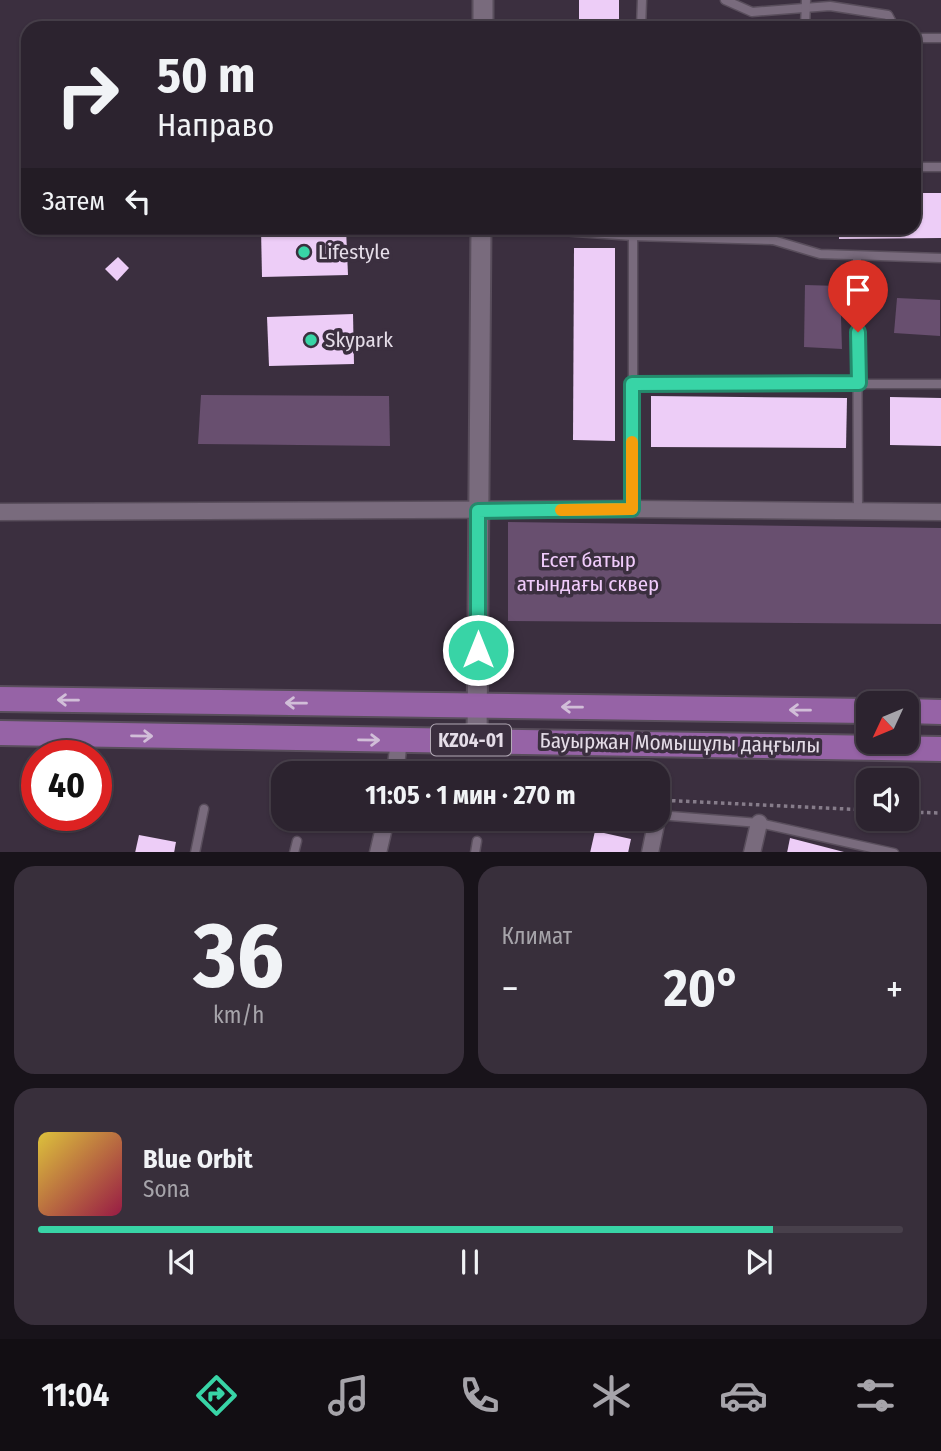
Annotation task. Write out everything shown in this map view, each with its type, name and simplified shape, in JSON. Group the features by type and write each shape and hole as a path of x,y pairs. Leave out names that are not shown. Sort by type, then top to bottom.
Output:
{"main road":[{"name":"Бауыржан Момышұлы даңғылы","path":"0,699 856,711"},
{"path":"919,711 941,712"},
{"name":"Бауыржан Момышұлы даңғылы","path":"0,733 941,749"}],"street":[{"path":"483,0 483,21"},
{"path":"477,740 481,235"},
{"path":"0,512 632,509 941,512"},
{"path":"397,761 399,740"},
{"path":"752,852 759,822"},
{"path":"378,852 383,831"},
{"path":"650,852 655,831"}],"lane":[{"path":"641,21 642,0"},
{"path":"725,0 752,12 806,4 888,15 891,21"},
{"path":"921,38 941,38"},
{"path":"921,167 941,167"},
{"path":"619,235 773,240 820,254 941,258"},
{"path":"773,235 773,240"},
{"path":"632,509 633,236"},
{"path":"858,256 858,511"},
{"path":"632,384 941,384"},
{"path":"195,852 204,809"},
{"path":"670,817 759,822 894,852"},
{"path":"294,852 297,841"},
{"path":"475,852 477,841"}],"path":[{"path":"670,801 856,809"},
{"path":"919,812 941,813"}],"green space":[{"path":"805,285 840,286 842,349 804,347"},
{"path":"897,298 940,300 940,336 894,333"},
{"path":"201,395 389,396 390,446 198,444"},
{"name":"Есет батыр атындағы сквер","path":"508,522 941,528 941,624 508,621"}],"building":[{"path":"579,0 619,0 619,21 579,21"},
{"path":"921,193 941,193 941,238 839,239 839,235 921,235"},
{"name":"Lifestyle","path":"261,235 346,235 348,275 262,277"},
{"path":"574,248 615,248 615,441 573,440"},
{"path":"118,257 129,268 117,281 105,269"},
{"name":"Skypark","path":"353,314 354,364 269,366 267,317"},
{"path":"651,396 847,398 846,448 651,447"},
{"path":"890,397 941,398 941,446 890,445"},
{"path":"595,831 631,839 628,852 590,852"},
{"path":"139,835 176,842 174,852 135,852"},
{"path":"790,838 844,852 787,852"}],"slow traffic":[{"path":"561,510 632,509 632,442"}],"place":[{"name":"Lifestyle","path":"304,252"},
{"name":"Skypark","path":"311,340"}],"route":[{"path":"478,650 478,511 632,509 632,384 859,383 858,332"}]}
